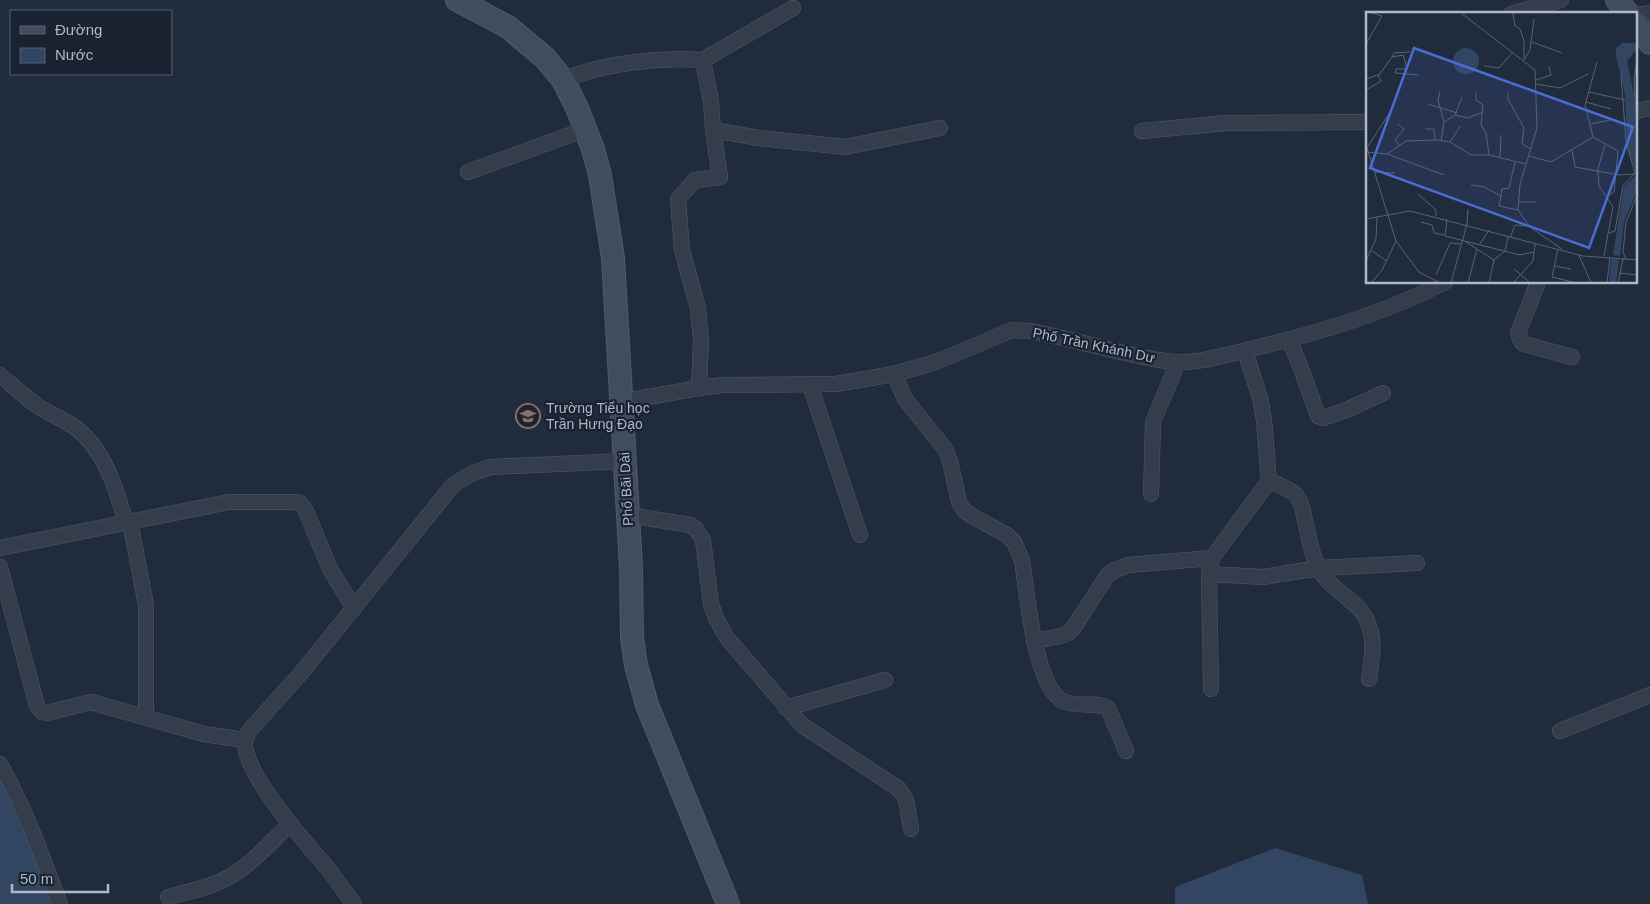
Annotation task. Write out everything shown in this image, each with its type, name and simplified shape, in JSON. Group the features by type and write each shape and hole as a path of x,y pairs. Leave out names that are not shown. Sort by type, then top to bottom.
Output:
{"street":[{"name":"Phố Bãi Dài","path":"457,0 508,26 545,58 563,80 586,130 600,175 613,258 631,567 632,638 637,672 647,704 728,904"},
{"path":"1518,12 1561,0"},
{"path":"1617,0 1626,12"},
{"path":"563,80 583,72 624,65 677,58 703,60 792,8"},
{"path":"1638,27 1650,43"},
{"path":"699,388 700,333 698,308 682,250 678,199 695,180 720,177 711,102 703,60"},
{"path":"1142,131 1226,123 1366,122"},
{"path":"713,130 759,138 845,148 940,128"},
{"path":"468,172 586,130"},
{"name":"Phố Trần Khánh Dư","path":"620,402 699,388 731,385 836,384 894,374 936,362 1012,330 1031,330 1153,359 1178,362 1228,355 1360,317 1412,298 1441,284"},
{"path":"1537,284 1518,333 1519,338 1524,344 1572,357"},
{"path":"1289,339 1318,416 1323,418 1349,409 1383,393"},
{"path":"1211,690 1209,574 1212,558 1269,481 1264,420 1260,398 1245,351"},
{"path":"1151,494 1153,422 1178,362"},
{"path":"894,374 905,399 945,449 950,460 959,502 964,510 1014,542 1022,560 1034,641 1040,667 1059,698 1070,703 1108,708 1126,751"},
{"path":"3,383 39,407 67,421 84,435 109,471 128,522 146,612 146,717"},
{"path":"810,385 860,536"},
{"path":"354,904 329,870 290,825 254,770 245,740 250,730 302,672 454,485 466,476 490,467 625,461"},
{"path":"1269,481 1290,490 1299,499 1313,557 1319,568 1328,580 1360,608 1366,618 1371,631 1372,645 1369,679"},
{"path":"0,548 229,502 269,501 300,503 305,509 330,569 354,608"},
{"path":"628,515 690,525 700,533 703,540 711,604 727,638 802,725 899,789 906,800 911,829"},
{"path":"1034,641 1061,636 1074,628 1107,576 1119,568 1128,565 1212,558"},
{"path":"1209,574 1263,578 1319,568 1417,563"},
{"path":"0,567 39,710 47,712 91,702 204,734 245,740"},
{"path":"786,708 885,680"},
{"path":"1560,731 1650,695"},
{"path":"0,764 28,818 60,904"},
{"path":"168,897 226,879 249,863 290,825"}],"water":[{"path":"0,778 35,857 54,904 0,904"},
{"path":"1275,848 1362,875 1368,904 1175,904 1175,887"}],"place":[{"name":"Trường Tiểu học Trần Hưng Đạo","path":"528,416"}]}
